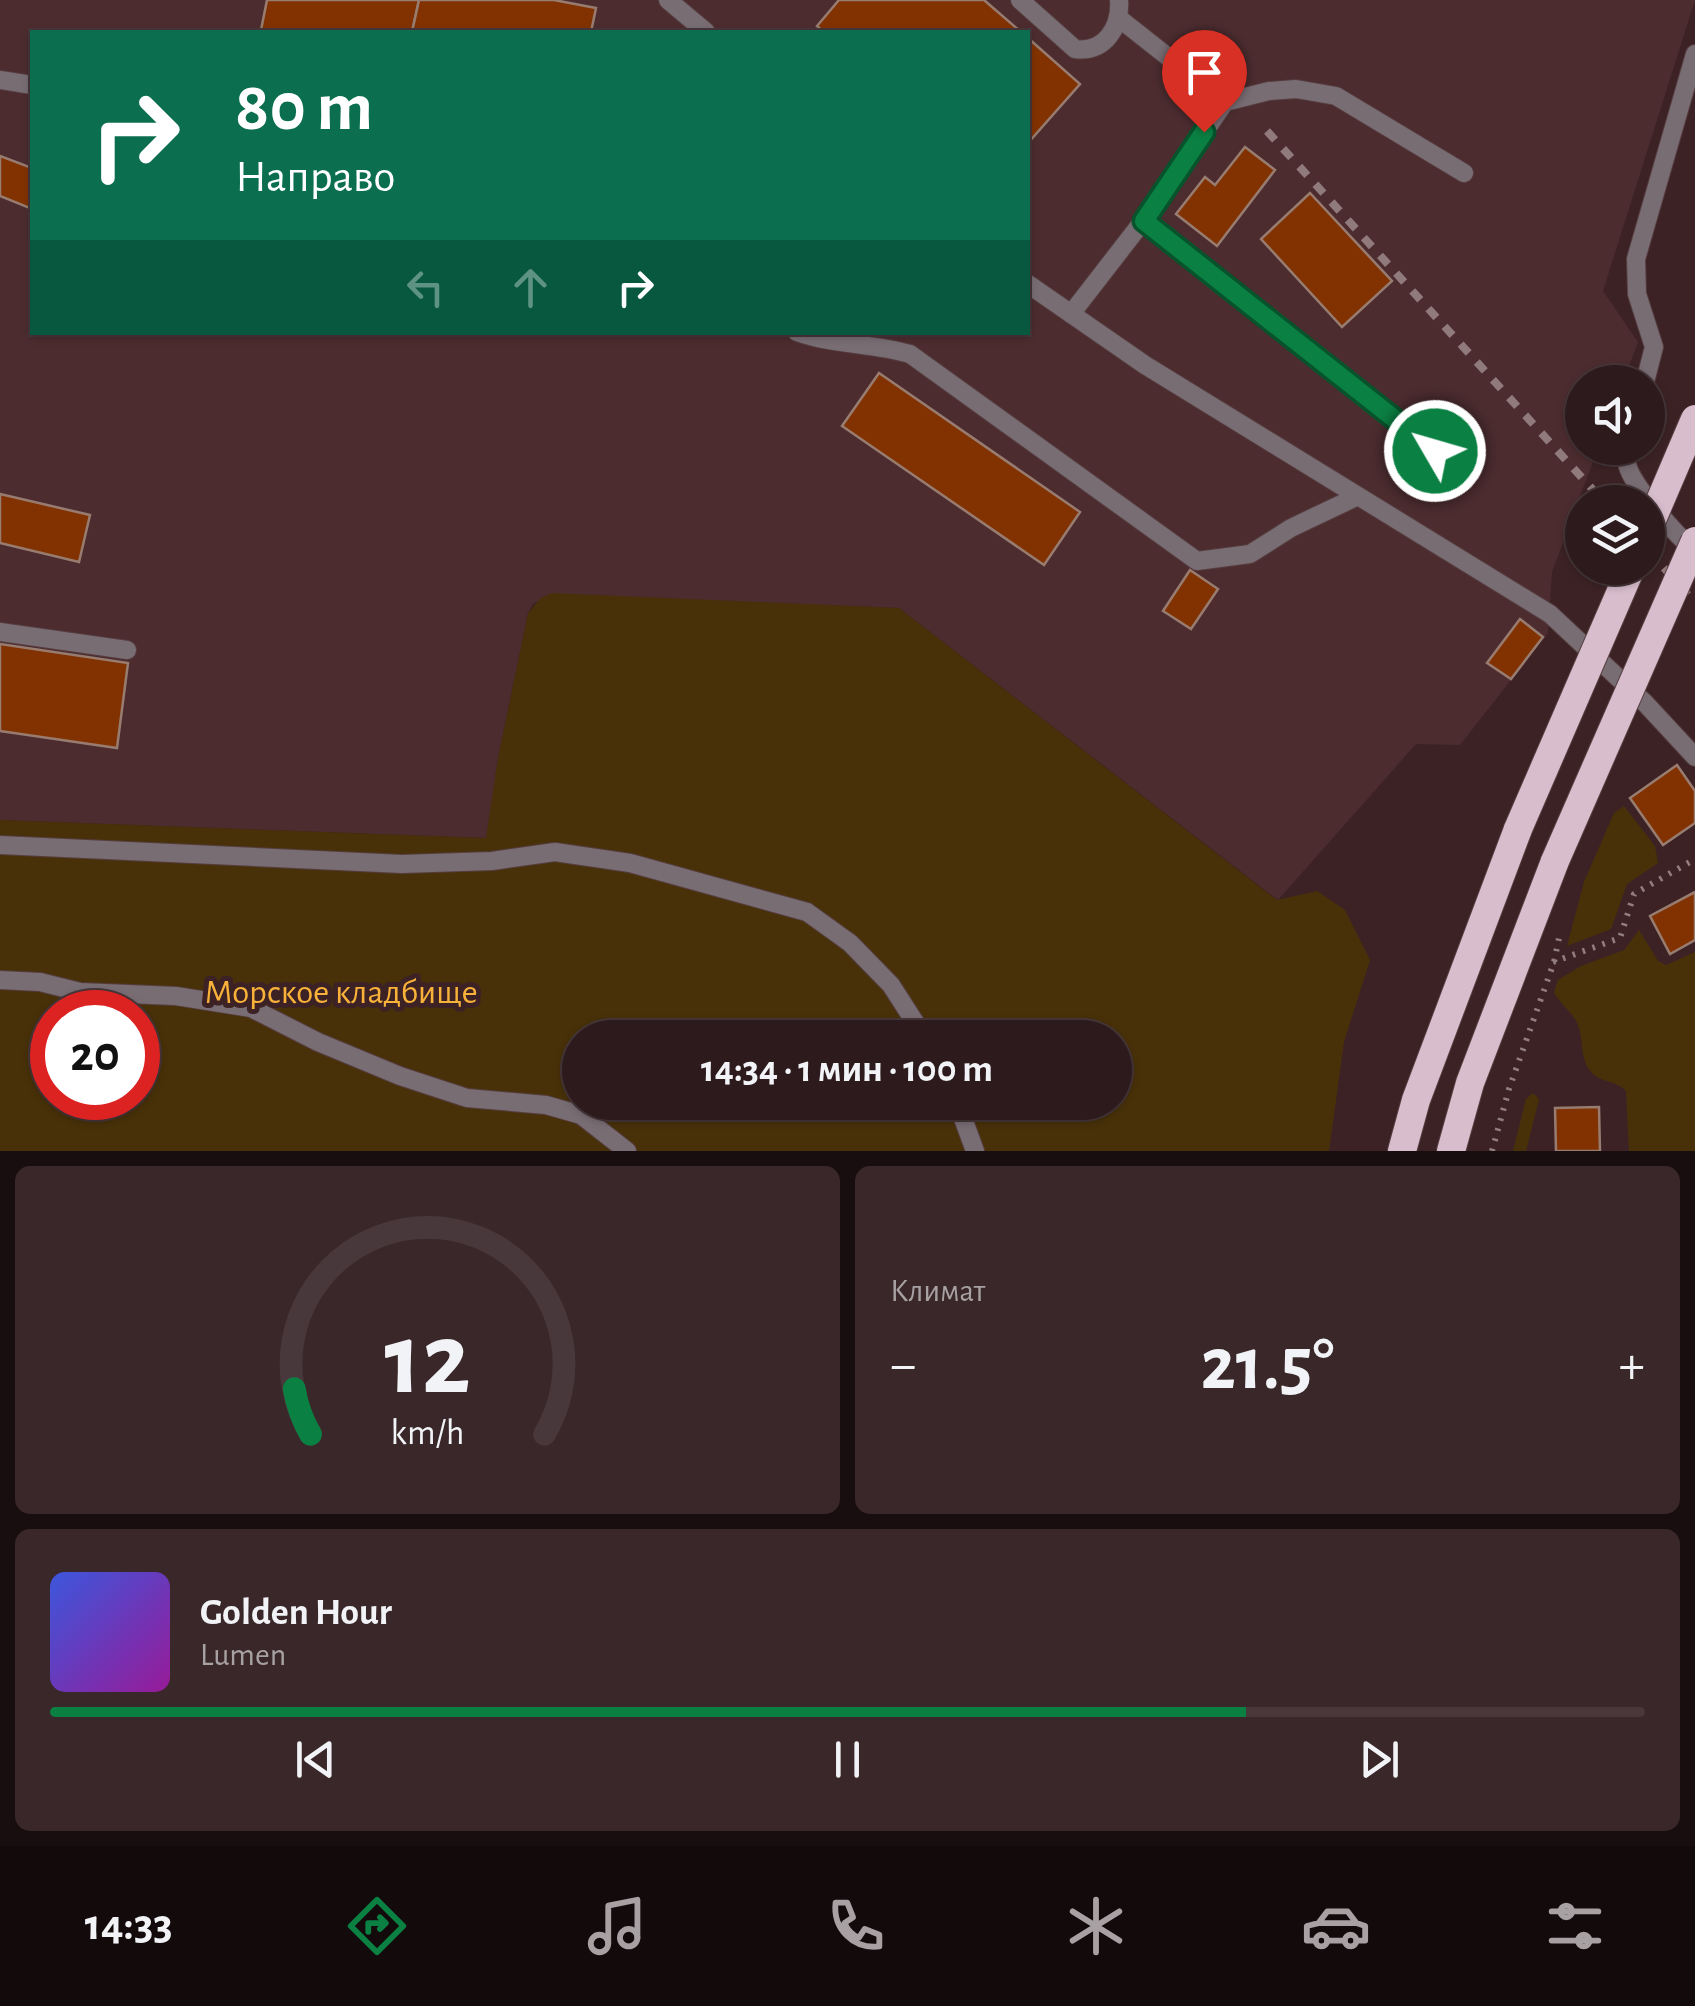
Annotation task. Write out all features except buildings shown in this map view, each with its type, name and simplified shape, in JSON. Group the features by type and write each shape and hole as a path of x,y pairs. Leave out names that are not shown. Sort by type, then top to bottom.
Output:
{"highway":[{"path":"1665,489 1695,419"},
{"path":"1452,1151 1476,1065 1555,861 1695,541"},
{"path":"1402,1151 1416,1100 1518,830 1624,585"}],"lane":[{"path":"1020,0 1075,49 1096,46 1120,20 1119,0"},
{"path":"670,1 704,30"},
{"path":"1120,20 1225,102"},
{"path":"1649,365 1654,347 1637,294 1636,259 1695,54"},
{"path":"0,80 30,85"},
{"path":"1071,314 1144,221 1225,102 1270,91 1336,96 1464,173"},
{"path":"1144,221 1435,451"},
{"path":"1030,285 1144,365 1550,614 1695,757"},
{"path":"805,335 825,342 882,346 910,354 1197,561 1250,554 1291,528 1356,496"},
{"path":"1626,465 1651,503 1682,541 1695,550"},
{"path":"0,632 127,650"},
{"path":"0,845 402,864 492,861 555,852 630,863 807,912 850,942 891,985 913,1020"},
{"path":"0,980 40,982 80,992 176,996 251,1008 318,1042 400,1076 468,1098 546,1104 581,1115 627,1151"},
{"path":"964,1120 975,1151"}],"path":[{"path":"1571,958 1620,938 1634,894 1695,859"},
{"path":"1492,1151 1509,1089 1554,962 1562,923"}],"shaded area":[{"path":"0,0 1695,0 1603,291 1638,342 1629,365 1565,365 1565,465 1592,465 1584,485 1565,485 1565,537 1552,572 1548,633 1460,745 1416,744 1278,900 899,608 552,594 533,604 528,613 498,758 487,838 0,820"}],"green space":[{"name":"Морское кладбище","path":"552,593 899,608 1277,900 1317,891 1345,910 1370,960 1344,1042 1329,1151 0,1151 0,820 486,838 528,613 541,598"},
{"path":"1624,806 1655,846 1658,863 1627,884 1611,929 1567,946 1584,882 1614,813"},
{"path":"1639,930 1658,961 1666,965 1695,952 1695,1151 1629,1151 1626,1091 1591,1072 1578,1025 1554,992 1558,980 1581,966 1624,950"},
{"path":"1533,1093 1539,1099 1526,1151 1513,1151 1526,1099"}],"railway":[{"path":"1267,131 1589,485"},
{"path":"1665,569 1695,603"}],"route":[{"path":"1204,132 1144,221 1435,451"}]}
